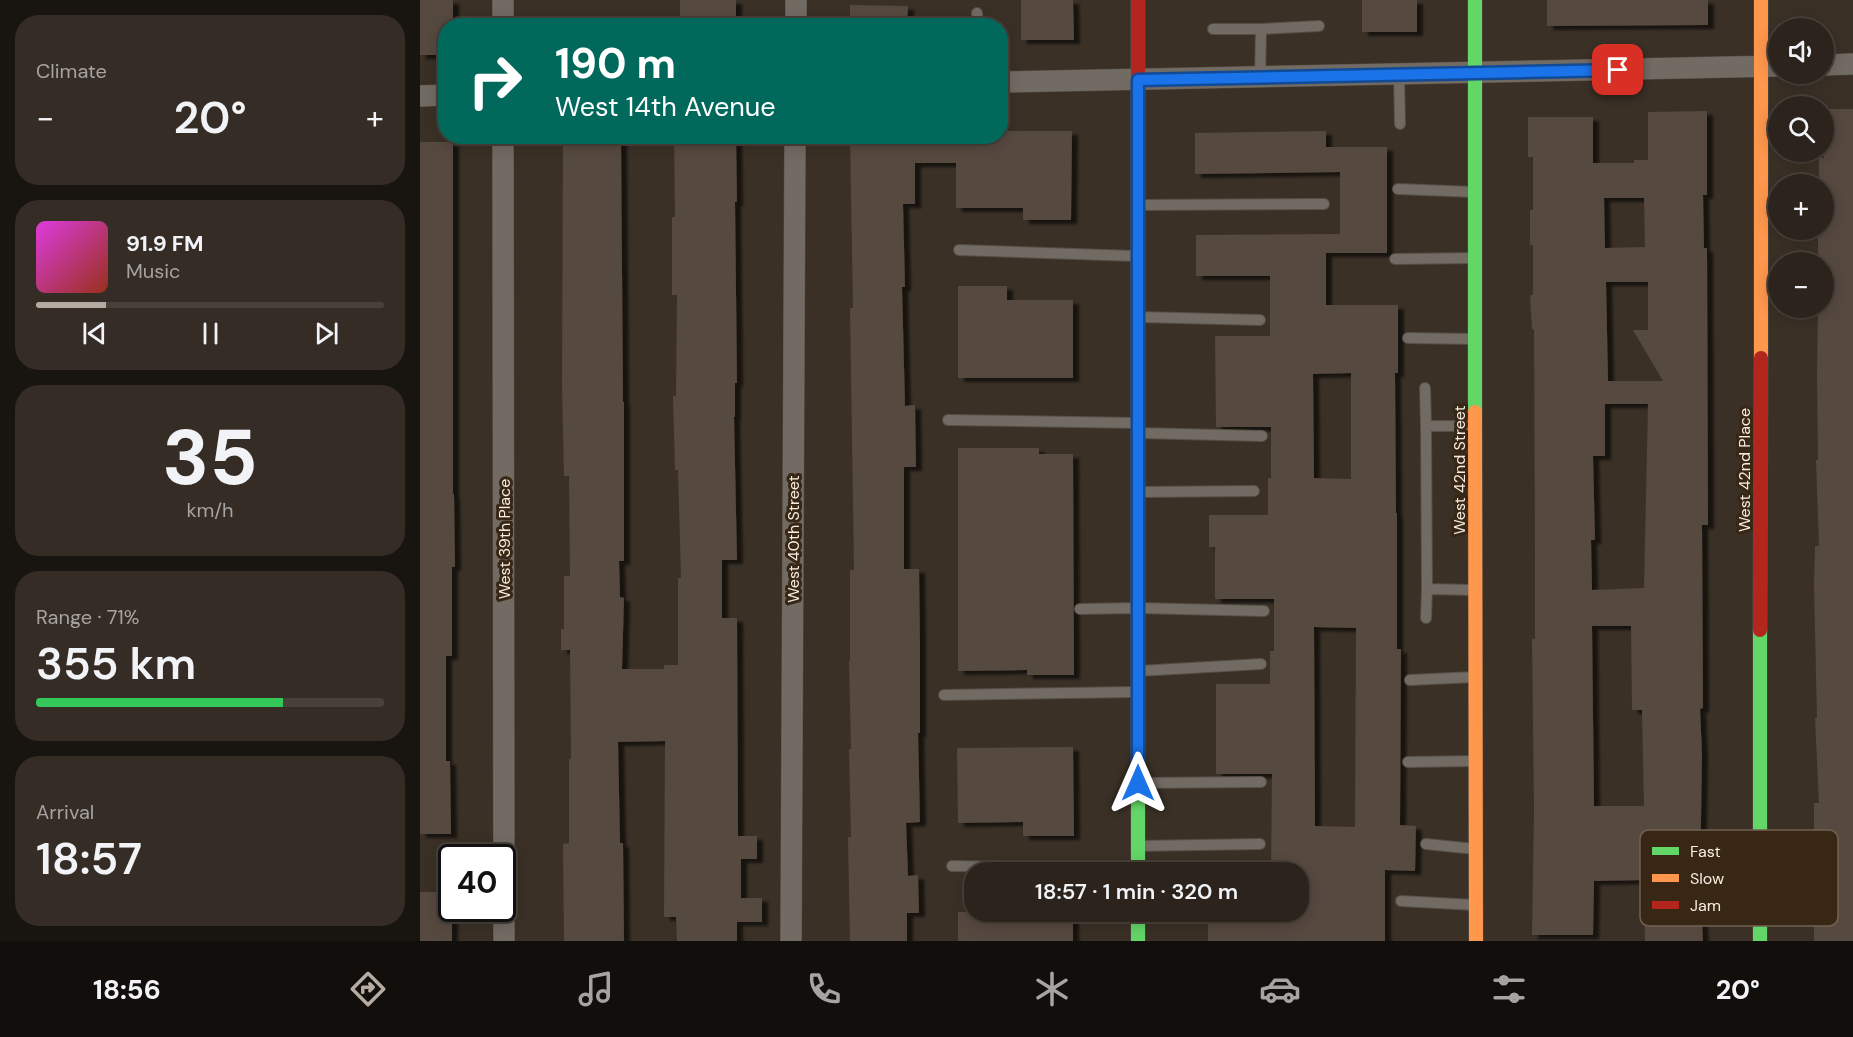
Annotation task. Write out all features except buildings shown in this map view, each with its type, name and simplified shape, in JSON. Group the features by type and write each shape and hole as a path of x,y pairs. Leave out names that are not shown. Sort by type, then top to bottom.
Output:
{"street":[{"path":"503,0 503,18"},
{"path":"796,0 796,18"},
{"path":"1138,0 1138,862"},
{"name":"West 42nd Street","path":"1475,0 1476,941"},
{"name":"West 42nd Place","path":"1761,0 1768,51"},
{"path":"1834,65 1853,64"},
{"path":"1008,82 1768,66"},
{"name":"West 42nd Place","path":"1762,830 1770,84"},
{"path":"420,96 438,95"},
{"name":"West 39th Place","path":"503,144 504,941"},
{"name":"West 40th Street","path":"791,941 795,144"},
{"path":"1138,922 1138,941"},
{"name":"West 42nd Place","path":"1761,926 1761,941"}],"lane":[{"path":"977,13 977,18"},
{"path":"1213,29 1319,26"},
{"path":"1260,78 1261,29"},
{"path":"1399,75 1400,124"},
{"path":"1398,189 1475,192"},
{"path":"1138,205 1324,204"},
{"path":"959,250 1138,256"},
{"path":"1395,259 1475,258"},
{"path":"1138,317 1260,320"},
{"path":"1408,338 1475,339"},
{"path":"1425,388 1426,618"},
{"path":"948,420 1262,436"},
{"path":"1426,426 1475,426"},
{"path":"1138,492 1254,491"},
{"path":"1427,589 1475,590"},
{"path":"1080,609 1264,611"},
{"path":"1138,671 1261,664"},
{"path":"1410,680 1475,677"},
{"path":"944,695 1138,692"},
{"path":"1408,762 1475,761"},
{"path":"1138,783 1261,782"},
{"path":"1138,846 1260,843"},
{"path":"1426,844 1476,849"},
{"path":"951,866 964,866"},
{"path":"1401,901 1476,905"}],"traffic: fast":[{"path":"1475,0 1475,412"},
{"path":"1138,566 1138,862"},
{"path":"1760,630 1760,830"},
{"path":"1138,922 1138,941"},
{"path":"1760,926 1760,941"}],"traffic: slow":[{"path":"1761,0 1761,358"},
{"path":"1138,269 1138,566"},
{"path":"1475,412 1476,941"}],"traffic: jam":[{"path":"1138,0 1138,269"},
{"path":"1760,630 1761,358"}],"route":[{"path":"1138,783 1138,80 1618,70"}]}
